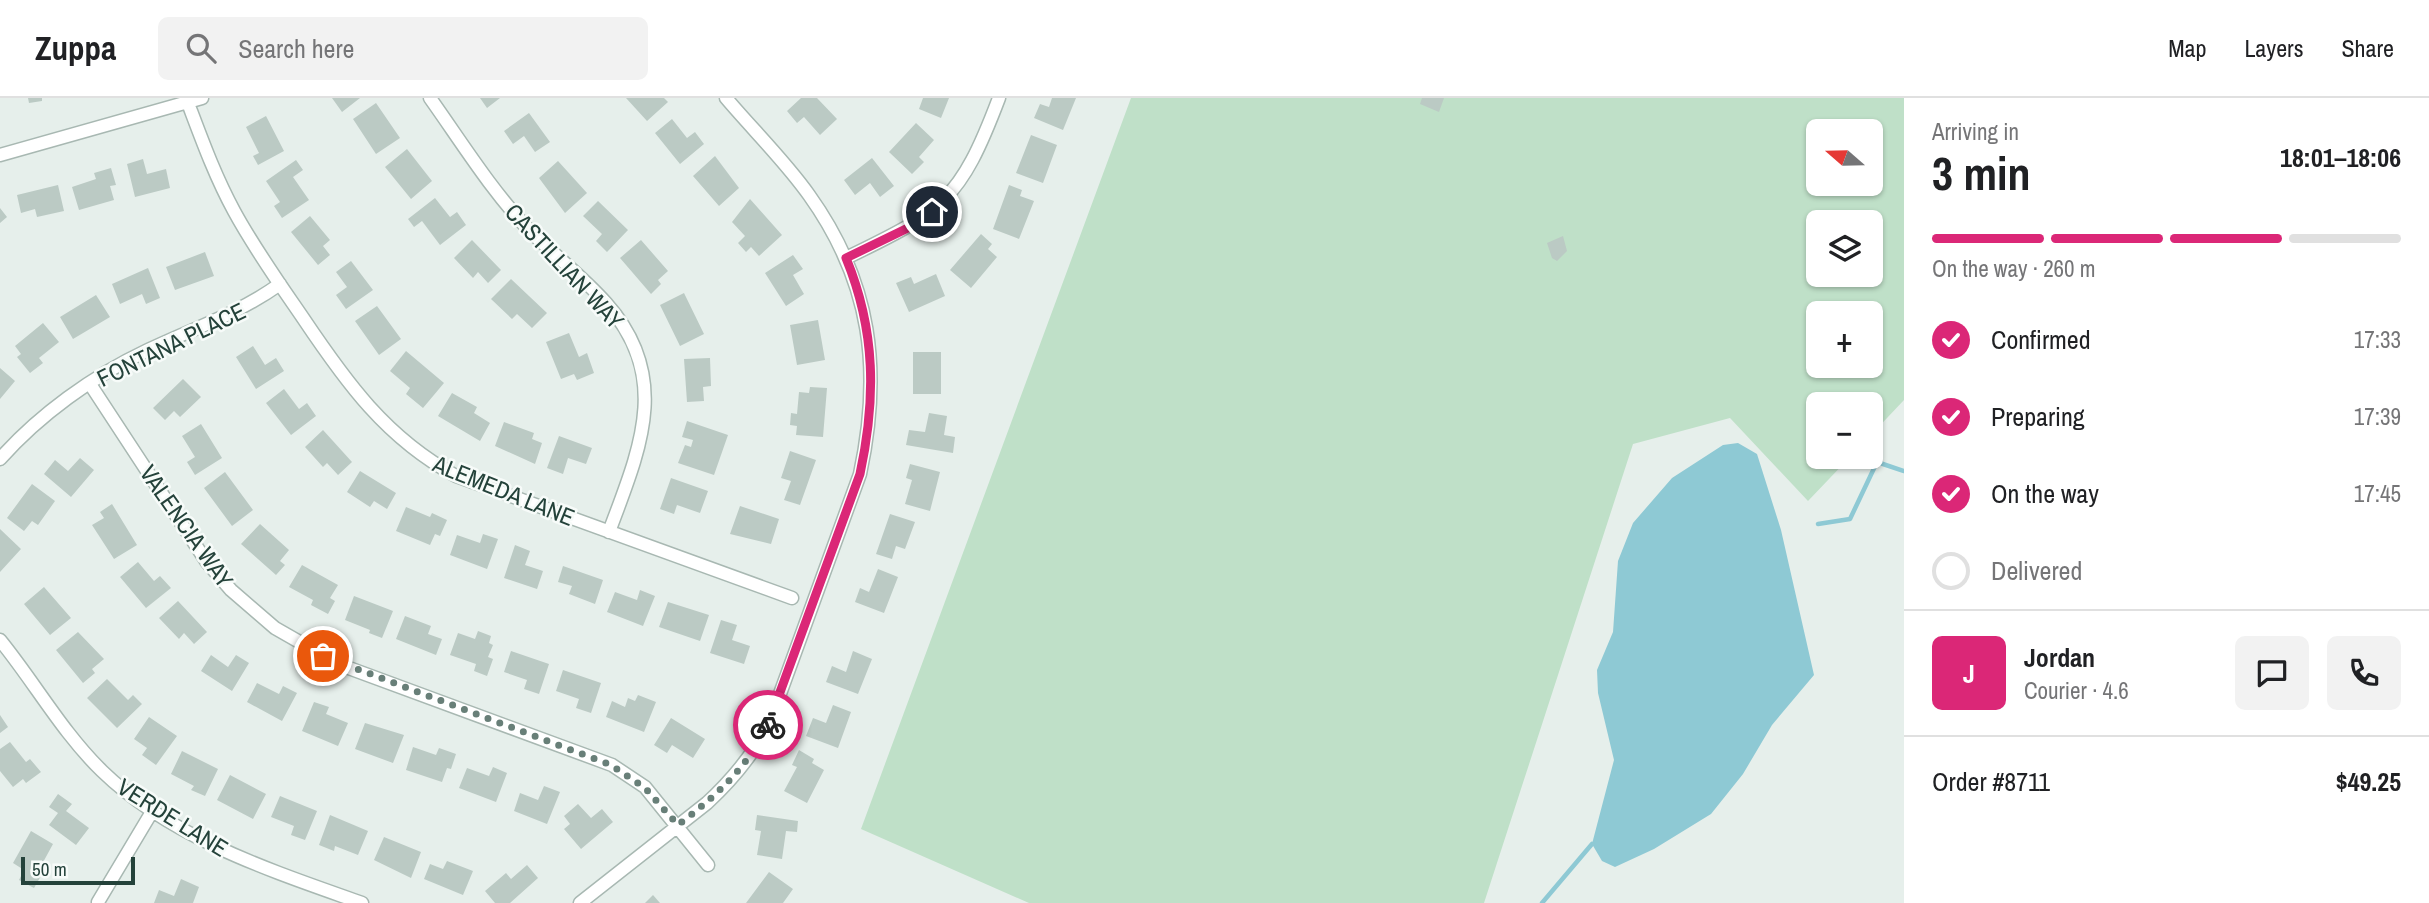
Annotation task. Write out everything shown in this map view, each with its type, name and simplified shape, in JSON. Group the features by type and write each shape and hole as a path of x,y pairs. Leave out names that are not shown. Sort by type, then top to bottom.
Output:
{"street":[{"path":"0,155 202,98"},
{"name":"CASTILLIAN WAY","path":"430,98 512,212 604,301 632,341 642,366 646,414 643,439 609,532"},
{"path":"580,903 726,786 757,747 769,724 860,474 872,409 872,378 862,307 846,258 808,193 726,98"},
{"path":"846,258 912,226 951,193 979,151 999,98"},
{"name":"ALEMEDA LANE","path":"188,103 235,213 280,284 348,384 384,425 407,445 456,476 792,598"},
{"name":"FONTANA PLACE","path":"0,459 62,403 90,384 146,351 242,310 280,284"},
{"name":"VALENCIA WAY","path":"90,384 206,561 231,590 275,628 338,664 611,765 645,788 678,825 708,865"},
{"name":"VERDE LANE","path":"0,640 81,750 103,773 153,810 239,857 362,903"},
{"path":"98,902 153,810"}],"green space":[{"path":"1131,98 1904,98 1904,400 1883,422 1883,392 1806,392 1806,469 1839,469 1808,501 1730,418 1633,444 1484,903 1029,903 861,829"}],"water":[{"path":"1738,443 1757,454 1781,530 1814,675 1772,725 1743,774 1711,814 1654,849 1615,867 1602,861 1592,844 1614,760 1598,693 1597,670 1613,632 1618,561 1633,523 1672,478 1723,445"}],"building":[{"path":"28,98 42,98 42,101 29,103"},
{"path":"332,98 360,98 342,112"},
{"path":"480,98 500,98 487,108"},
{"path":"626,98 664,98 668,102 647,121"},
{"path":"801,98 817,98 837,119 820,135 804,117 797,123 787,111"},
{"path":"923,98 949,98 941,118 919,109"},
{"path":"1052,98 1076,98 1063,130 1034,118 1040,104 1049,107"},
{"path":"1422,98 1444,98 1439,112 1420,104"},
{"path":"376,103 400,138 376,154 353,119"},
{"path":"529,113 550,142 535,152 524,136 513,144 504,131"},
{"path":"266,116 284,151 258,165 253,156 259,153 246,127"},
{"path":"672,119 687,138 695,132 704,144 680,164 655,133"},
{"path":"916,123 934,140 919,157 924,162 912,174 889,152"},
{"path":"1031,135 1057,145 1043,183 1016,173"},
{"path":"407,149 432,181 411,199 385,167"},
{"path":"715,156 739,188 719,206 693,176"},
{"path":"872,158 894,186 880,197 870,183 855,195 844,180"},
{"path":"143,159 147,174 166,169 170,188 135,197 127,164"},
{"path":"296,160 303,170 293,177 309,200 282,218 274,206 280,202 266,181"},
{"path":"558,161 587,193 565,213 539,178"},
{"path":"111,168 116,185 110,186 114,200 79,210 72,187 96,179 94,173"},
{"path":"58,185 64,211 37,217 35,209 21,213 17,195"},
{"path":"1009,185 1022,190 1020,196 1034,201 1019,239 993,229"},
{"path":"435,198 450,217 457,212 466,225 440,245 422,221 414,227 408,219"},
{"path":"750,199 782,235 759,256 751,247 746,252 738,243 745,236 732,222"},
{"path":"598,201 628,230 607,252 596,241 602,234 583,216"},
{"path":"0,208 7,217 0,223"},
{"path":"310,216 330,240 323,246 330,255 318,265 291,232"},
{"path":"981,234 992,244 988,249 997,257 971,288 950,270"},
{"path":"1563,236 1567,251 1557,261 1552,258 1547,243"},
{"path":"472,240 501,270 488,283 478,272 473,278 454,258"},
{"path":"641,240 668,271 658,280 661,284 651,294 620,258"},
{"path":"205,252 214,276 175,290 166,267"},
{"path":"793,255 803,269 793,275 804,294 786,306 765,273"},
{"path":"351,261 373,290 346,309 336,295 347,287 336,272"},
{"path":"148,268 160,298 146,304 142,294 120,304 112,284"},
{"path":"936,274 945,296 909,312 896,283 911,277 914,284"},
{"path":"511,279 547,313 532,328 517,314 512,319 491,299"},
{"path":"684,293 704,334 680,346 660,305"},
{"path":"96,295 110,317 73,339 60,317"},
{"path":"377,306 401,339 379,355 355,321"},
{"path":"818,320 825,360 797,365 790,325"},
{"path":"43,323 59,342 39,358 43,363 30,373 17,357 21,354 15,346"},
{"path":"569,333 579,357 587,353 594,373 577,380 574,374 561,379 546,342"},
{"path":"253,346 265,365 276,358 284,371 256,389 236,357"},
{"path":"406,351 444,383 423,408 406,394 410,388 390,371"},
{"path":"913,352 941,352 941,394 913,394"},
{"path":"710,358 711,386 703,387 704,401 687,402 684,359"},
{"path":"0,368 15,381 0,399"},
{"path":"183,379 201,397 180,417 174,411 165,420 153,408"},
{"path":"810,387 827,388 823,437 796,435 797,426 790,425 791,413 797,414 799,392 809,393"},
{"path":"284,389 299,409 307,403 316,416 291,435 266,403"},
{"path":"452,393 477,407 474,413 490,423 480,441 438,416"},
{"path":"929,413 947,416 944,435 955,437 953,453 906,445 909,430 925,432"},
{"path":"687,421 728,435 714,475 678,463 685,445 691,447 693,440 682,437"},
{"path":"504,422 534,433 532,439 542,443 535,464 495,446"},
{"path":"201,424 222,458 195,475 187,462 195,457 182,436"},
{"path":"323,430 352,462 338,475 327,463 323,467 305,447"},
{"path":"559,436 592,448 586,464 568,458 563,474 547,468"},
{"path":"790,451 816,460 800,505 784,500 791,481 781,478"},
{"path":"80,458 94,470 71,497 44,474 55,460 68,471"},
{"path":"910,464 940,472 930,511 905,504 912,480 906,478"},
{"path":"360,471 396,493 387,509 374,501 370,507 347,492"},
{"path":"225,472 253,510 232,526 204,488"},
{"path":"671,478 708,491 700,513 677,505 674,514 660,509"},
{"path":"32,484 55,501 38,525 32,521 24,531 7,518"},
{"path":"112,504 137,545 114,559 92,525 104,518 100,512"},
{"path":"740,506 779,519 771,544 730,534"},
{"path":"406,507 430,517 432,513 447,520 440,536 435,534 430,545 396,531"},
{"path":"890,514 915,522 905,549 896,546 892,559 876,554"},
{"path":"260,524 289,550 280,561 285,565 276,575 241,544"},
{"path":"0,529 21,549 0,572"},
{"path":"483,534 498,539 487,569 450,555 457,535 480,543"},
{"path":"515,545 530,551 525,565 543,571 537,589 504,578"},
{"path":"138,562 154,581 160,576 171,588 146,608 120,577"},
{"path":"302,565 338,585 330,598 335,601 328,614 311,605 313,600 289,587"},
{"path":"563,566 603,580 595,604 569,594 572,586 558,582"},
{"path":"878,569 898,577 884,613 855,602 860,588 869,592"},
{"path":"44,587 71,618 50,635 24,604"},
{"path":"640,590 655,596 643,626 607,612 615,592 637,600"},
{"path":"354,596 393,611 382,638 345,620"},
{"path":"178,601 207,632 194,644 184,633 179,639 159,618"},
{"path":"668,602 709,615 700,641 659,627"},
{"path":"405,616 431,626 428,634 442,639 436,655 396,639"},
{"path":"721,620 737,625 732,640 750,646 744,664 710,653"},
{"path":"478,631 491,636 489,643 493,645 488,657 493,659 487,676 474,671 476,664 450,655 458,633 475,639"},
{"path":"78,632 104,659 92,669 95,673 83,683 56,650"},
{"path":"511,651 549,664 539,694 524,689 527,680 504,672"},
{"path":"853,651 872,659 858,694 826,682 832,666 846,672"},
{"path":"211,655 228,667 236,655 249,663 232,691 201,671"},
{"path":"563,670 601,683 591,713 576,708 579,699 556,691"},
{"path":"107,679 128,700 133,695 142,704 117,728 87,698"},
{"path":"257,683 279,694 283,686 297,693 282,721 247,702"},
{"path":"638,695 656,702 644,732 606,717 612,701 625,707 628,698 635,701"},
{"path":"314,702 329,707 326,714 348,723 338,746 302,731"},
{"path":"833,705 851,712 838,748 806,736 813,718 826,723"},
{"path":"0,715 8,727 0,733"},
{"path":"149,717 177,736 156,765 142,755 147,748 134,739"},
{"path":"671,718 705,739 693,758 672,745 667,753 654,745"},
{"path":"365,723 404,735 393,763 355,749"},
{"path":"10,742 26,762 30,759 41,772 26,783 23,779 13,787 0,771 0,749"},
{"path":"413,747 436,755 439,748 456,754 451,769 447,768 442,782 406,770"},
{"path":"799,750 814,759 812,763 824,770 807,803 784,791 797,767 792,765"},
{"path":"182,751 218,769 205,796 191,790 194,786 171,774"},
{"path":"493,767 507,773 496,802 459,788 467,768 489,776"},
{"path":"230,775 266,794 253,819 217,800"},
{"path":"544,786 560,792 547,824 514,811 520,793 538,800"},
{"path":"58,794 72,804 66,811 89,828 76,845 49,825 58,813 49,807"},
{"path":"280,796 317,811 305,840 291,835 294,826 271,817"},
{"path":"578,804 591,818 602,809 613,822 581,849 564,829 570,824 564,816"},
{"path":"330,815 368,831 358,855 335,846 334,851 319,845"},
{"path":"757,815 798,821 797,832 786,831 782,859 757,855 761,831 755,830"},
{"path":"31,831 53,844 41,866 45,869 34,888 19,880 24,870 13,863"},
{"path":"384,837 421,852 411,878 374,860"},
{"path":"447,861 473,871 463,895 424,879 430,864 443,869"},
{"path":"527,865 538,878 510,903 495,903 485,891 506,873 511,879"},
{"path":"769,872 793,889 783,903 746,903"},
{"path":"181,879 199,887 193,903 154,903 159,890 174,896"},
{"path":"653,895 660,903 645,903"}],"waterway":[{"path":"1818,524 1850,519 1877,462 1904,471"},
{"path":"1542,903 1592,844"}],"way so far":[{"path":"323,656 338,664 611,765 645,788 678,825 726,786 757,747 768,725"}],"route":[{"path":"768,725 860,474 868,436 872,409 869,347 855,279 846,258 912,226 932,212"}]}
